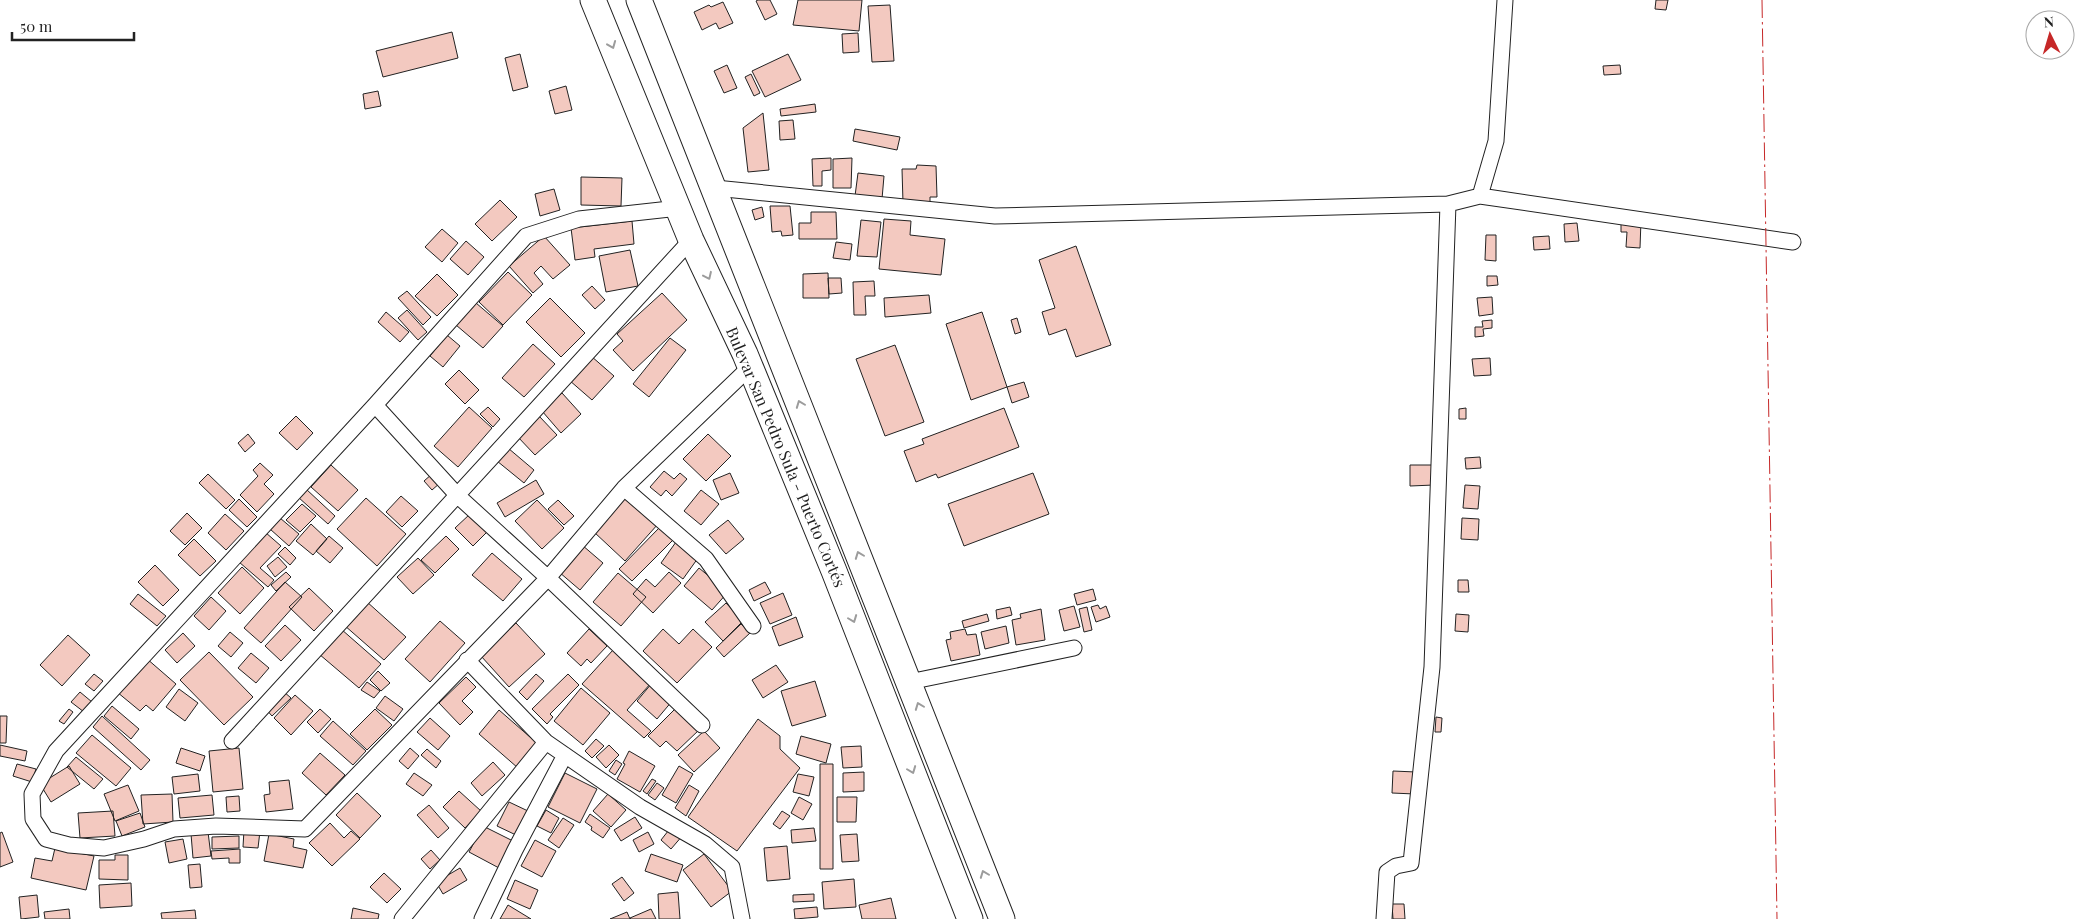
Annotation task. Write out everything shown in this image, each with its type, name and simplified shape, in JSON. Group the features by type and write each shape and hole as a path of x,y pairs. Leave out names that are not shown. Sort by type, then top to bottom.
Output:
{"highway":[{"name":"Bulevar San Pedro Sula - Puerto Cortés","path":"593,0 692,240 750,367 834,571 970,919"},
{"name":"Bulevar San Pedro Sula - Puerto Cortés","path":"639,0 715,188 1002,919"}],"street":[{"path":"1480,196 1496,141 1506,0"},
{"path":"715,188 995,216 1448,204 1480,196 1793,242"},
{"path":"1384,919 1387,872 1396,866 1411,863 1432,667 1448,204"},
{"path":"679,208 579,219 526,236 376,405 56,751 32,794 33,819 46,839 69,845 104,848 144,839 174,829 216,826 305,828 548,578 624,488 750,367"},
{"path":"232,742 692,240"},
{"path":"376,405 458,496 548,578 702,725"},
{"path":"624,488 706,559 753,626"},
{"path":"909,682 1074,648"},
{"path":"468,660 546,742 640,807 705,844 732,867 742,919"},
{"path":"402,919 546,742"},
{"path":"482,919 565,755"}],"building":[{"path":"770,0 777,14 765,20 756,1"},
{"path":"798,0 862,0 859,31 793,25"},
{"path":"1656,0 1668,0 1666,10 1655,9"},
{"path":"723,2 733,23 719,29 716,23 702,30 694,12 709,5 711,7"},
{"path":"890,5 894,61 872,62 868,6"},
{"path":"452,32 458,58 383,77 376,51"},
{"path":"858,33 859,52 843,53 842,34"},
{"path":"520,54 528,87 513,91 505,58"},
{"path":"788,54 801,80 765,97 752,71"},
{"path":"727,65 737,88 724,93 714,71"},
{"path":"1620,65 1621,74 1604,75 1603,66"},
{"path":"751,74 760,93 754,96 745,77"},
{"path":"566,86 572,110 555,114 549,91"},
{"path":"378,91 381,106 365,109 363,94"},
{"path":"815,104 816,112 781,116 780,109"},
{"path":"763,113 769,170 748,172 743,128"},
{"path":"793,120 795,139 780,140 779,121"},
{"path":"855,129 900,137 897,150 853,141"},
{"path":"831,158 831,170 822,171 822,186 813,186 812,159"},
{"path":"852,158 851,188 833,188 833,159"},
{"path":"917,165 936,166 937,197 930,197 930,204 903,203 902,169 916,169"},
{"path":"858,173 884,176 882,199 855,196"},
{"path":"581,177 622,178 621,206 581,205"},
{"path":"554,189 560,210 540,216 535,194"},
{"path":"500,200 517,217 492,241 475,224"},
{"path":"770,206 790,206 793,235 782,236 781,231 772,232"},
{"path":"762,207 764,217 755,220 752,210"},
{"path":"811,212 836,212 837,239 799,239 799,223 811,223"},
{"path":"884,219 911,221 910,235 945,239 941,275 879,269"},
{"path":"1621,219 1641,220 1640,248 1626,247 1627,232 1621,232"},
{"path":"861,220 881,222 877,257 857,256"},
{"path":"632,221 634,244 594,249 595,257 575,260 571,228"},
{"path":"1577,223 1579,241 1565,242 1564,224"},
{"path":"442,229 458,243 442,262 425,247"},
{"path":"1486,235 1496,235 1496,261 1485,260"},
{"path":"544,236 570,265 553,279 541,266 534,273 543,284 533,293 509,266"},
{"path":"1549,236 1550,249 1534,250 1533,237"},
{"path":"466,241 484,257 468,275 450,259"},
{"path":"836,242 852,244 850,260 833,258"},
{"path":"1076,246 1111,345 1076,357 1066,329 1049,335 1042,312 1055,308 1039,260"},
{"path":"630,250 638,286 606,292 599,256"},
{"path":"508,272 532,295 503,325 479,302"},
{"path":"828,273 829,298 803,298 803,274"},
{"path":"437,274 458,295 437,316 415,296"},
{"path":"1487,276 1497,276 1498,285 1487,286"},
{"path":"828,278 841,278 842,293 829,294"},
{"path":"874,281 875,296 865,296 866,315 854,315 853,282"},
{"path":"592,286 605,300 595,309 582,295"},
{"path":"407,291 431,317 423,325 398,298"},
{"path":"662,293 687,320 633,371 613,350 623,341 617,334"},
{"path":"929,295 931,313 885,317 884,298"},
{"path":"1492,297 1493,314 1479,316 1477,298"},
{"path":"550,298 585,333 561,357 526,322"},
{"path":"476,303 503,326 483,348 456,325"},
{"path":"407,310 427,332 418,340 398,318"},
{"path":"386,312 409,332 400,342 378,322"},
{"path":"982,312 1007,387 971,400 946,324"},
{"path":"1017,318 1021,332 1015,334 1011,320"},
{"path":"1492,320 1492,328 1483,329 1484,336 1475,337 1475,327 1483,327 1482,321"},
{"path":"447,335 460,346 443,367 430,356"},
{"path":"670,338 686,350 649,397 633,384"},
{"path":"533,344 555,364 524,397 502,378"},
{"path":"895,345 924,422 885,436 856,359"},
{"path":"591,356 614,376 592,400 569,380"},
{"path":"1490,358 1491,375 1474,376 1472,359"},
{"path":"459,370 479,390 465,404 445,384"},
{"path":"1024,382 1029,397 1012,403 1007,387"},
{"path":"562,393 581,414 561,433 542,411"},
{"path":"469,407 492,428 458,467 434,446"},
{"path":"488,407 500,419 493,427 480,414"},
{"path":"1004,408 1019,447 938,478 936,474 916,482 904,451 924,444 922,439"},
{"path":"1466,408 1466,419 1459,419 1459,409"},
{"path":"296,416 313,433 297,450 279,433"},
{"path":"539,416 557,435 535,455 517,436"},
{"path":"248,434 255,443 245,452 238,443"},
{"path":"708,434 731,456 706,481 683,459"},
{"path":"508,448 534,470 524,483 497,461"},
{"path":"1480,457 1481,468 1466,469 1465,458"},
{"path":"260,463 273,475 264,484 274,494 257,512 240,495 258,476 253,470"},
{"path":"331,465 358,490 338,511 311,487"},
{"path":"1410,465 1434,465 1434,485 1410,486"},
{"path":"664,471 674,479 680,473 687,479 672,496 666,490 661,496 650,487"},
{"path":"730,473 739,493 721,500 713,480"},
{"path":"1033,473 1049,514 964,546 948,504"},
{"path":"208,474 235,500 226,509 199,483"},
{"path":"432,474 440,483 432,490 424,481"},
{"path":"536,480 544,494 505,517 497,503"},
{"path":"1465,485 1480,486 1478,509 1463,508"},
{"path":"306,489 335,516 328,524 298,497"},
{"path":"701,490 719,504 701,525 684,511"},
{"path":"401,496 418,511 402,527 386,512"},
{"path":"627,496 658,524 625,561 594,532"},
{"path":"366,498 406,534 377,566 337,529"},
{"path":"239,499 257,517 247,527 229,510"},
{"path":"537,500 564,528 542,549 515,521"},
{"path":"558,500 574,516 564,525 548,509"},
{"path":"302,504 316,516 300,532 286,520"},
{"path":"187,513 202,528 185,545 170,531"},
{"path":"225,514 244,531 226,550 208,533"},
{"path":"470,514 487,532 473,546 455,528"},
{"path":"280,518 299,534 289,546 270,529"},
{"path":"1462,518 1479,519 1478,540 1461,539"},
{"path":"728,520 744,539 726,554 709,535"},
{"path":"311,524 327,539 313,555 296,541"},
{"path":"660,527 673,540 632,581 619,569"},
{"path":"265,532 281,546 260,568 274,580 268,587 239,562"},
{"path":"329,536 343,548 330,563 316,551"},
{"path":"446,536 459,549 435,573 421,560"},
{"path":"194,539 216,561 200,576 178,555"},
{"path":"676,542 698,558 683,579 661,563"},
{"path":"582,545 603,563 580,590 559,572"},
{"path":"285,547 296,558 290,565 278,554"},
{"path":"492,553 522,579 503,601 472,575"},
{"path":"278,557 287,567 275,577 267,566"},
{"path":"418,558 434,575 413,594 397,577"},
{"path":"155,565 179,590 163,606 138,582"},
{"path":"242,567 264,588 240,614 218,593"},
{"path":"699,568 728,592 712,610 684,586"},
{"path":"286,572 291,577 276,591 271,585"},
{"path":"669,572 681,583 653,613 633,594 646,579 655,587"},
{"path":"618,573 646,597 621,626 593,602"},
{"path":"1458,580 1468,580 1469,592 1458,592"},
{"path":"285,582 302,597 261,643 244,628"},
{"path":"765,582 771,593 754,601 749,590"},
{"path":"309,588 333,611 314,631 289,607"},
{"path":"1093,589 1096,600 1077,605 1074,594"},
{"path":"783,593 792,615 770,624 760,603"},
{"path":"138,594 166,616 157,626 130,604"},
{"path":"211,597 226,611 209,630 194,616"},
{"path":"366,601 406,637 384,660 344,625"},
{"path":"726,603 743,621 723,641 705,622"},
{"path":"1098,605 1100,609 1106,606 1110,617 1096,622 1091,607"},
{"path":"1074,606 1080,627 1064,631 1059,610"},
{"path":"1010,607 1012,615 997,619 996,610"},
{"path":"1087,607 1092,630 1084,632 1079,609"},
{"path":"1041,609 1045,640 1016,645 1012,620 1021,618 1020,614"},
{"path":"987,614 989,621 964,628 962,621"},
{"path":"1456,614 1469,615 1468,632 1455,631"},
{"path":"796,617 803,637 779,646 772,627"},
{"path":"440,621 465,643 430,682 405,659"},
{"path":"516,623 545,654 509,687 481,656"},
{"path":"741,624 750,633 724,657 716,648"},
{"path":"285,625 301,640 281,661 265,646"},
{"path":"1006,626 1009,643 985,649 981,632"},
{"path":"341,629 381,664 359,688 319,654"},
{"path":"589,629 607,646 591,663 587,659 581,666 567,653"},
{"path":"663,629 679,644 693,629 712,647 677,683 643,651"},
{"path":"965,629 967,635 976,634 980,655 951,661 946,640 951,639 950,632"},
{"path":"230,632 243,643 231,657 218,646"},
{"path":"183,633 195,646 177,663 165,650"},
{"path":"68,635 90,655 62,686 40,665"},
{"path":"613,650 651,683 627,710 651,731 644,738 582,684"},
{"path":"209,652 253,697 224,725 180,680"},
{"path":"251,653 269,668 256,683 238,668"},
{"path":"146,658 176,684 153,711 146,705 140,711 117,692"},
{"path":"776,665 788,682 763,698 752,680"},
{"path":"378,671 390,683 381,691 370,680"},
{"path":"94,674 103,681 94,691 85,684"},
{"path":"536,674 544,681 527,700 519,692"},
{"path":"568,674 579,685 550,714 553,717 547,724 532,709"},
{"path":"466,677 476,687 462,701 473,712 460,725 439,703"},
{"path":"815,681 826,716 792,726 781,691"},
{"path":"367,682 380,691 374,698 361,690"},
{"path":"652,683 673,700 657,719 637,701"},
{"path":"581,688 610,713 583,745 554,721"},
{"path":"179,689 198,703 185,721 166,707"},
{"path":"283,691 291,698 272,716 265,708"},
{"path":"80,692 92,702 84,712 71,702"},
{"path":"295,695 313,711 291,735 274,718"},
{"path":"385,696 403,709 394,721 376,708"},
{"path":"112,706 139,729 131,739 104,716"},
{"path":"677,707 700,729 677,751 666,741 660,747 648,736"},
{"path":"69,709 73,712 64,724 59,721"},
{"path":"320,709 331,719 318,733 307,722"},
{"path":"375,709 392,725 367,750 350,734"},
{"path":"499,710 538,744 518,768 479,734"},
{"path":"0,716 7,716 6,743 0,743"},
{"path":"102,716 150,760 141,770 93,727"},
{"path":"1436,717 1442,718 1441,732 1435,732"},
{"path":"430,718 450,736 438,750 417,732"},
{"path":"758,719 780,736 780,749 800,768 737,851 688,817"},
{"path":"333,721 366,751 353,765 320,736"},
{"path":"704,731 720,748 694,772 678,755"},
{"path":"92,735 131,768 116,786 76,753"},
{"path":"801,736 831,744 826,763 796,754"},
{"path":"596,739 604,746 592,758 585,751"},
{"path":"0,745 27,751 25,761 0,756"},
{"path":"609,745 619,755 606,768 596,757"},
{"path":"861,746 862,767 843,768 841,747"},
{"path":"181,748 205,756 200,771 176,763"},
{"path":"239,748 243,789 213,792 209,751"},
{"path":"410,748 419,756 408,769 399,761"},
{"path":"427,749 441,761 436,768 421,755"},
{"path":"629,751 655,766 640,792 617,779"},
{"path":"320,753 345,775 326,795 302,773"},
{"path":"76,757 103,779 94,789 67,767"},
{"path":"616,760 622,764 615,775 609,771"},
{"path":"493,762 505,775 482,796 471,783"},
{"path":"17,764 36,769 32,782 13,776"},
{"path":"820,764 833,764 833,869 820,869"},
{"path":"69,766 80,784 51,802 40,784"},
{"path":"679,766 693,774 676,803 662,795"},
{"path":"1393,771 1416,772 1415,794 1392,793"},
{"path":"864,772 864,791 843,792 843,773"},
{"path":"414,773 432,785 423,796 406,784"},
{"path":"565,773 597,789 580,823 548,807"},
{"path":"198,774 200,791 174,794 172,777"},
{"path":"798,774 814,777 809,796 793,792"},
{"path":"652,779 656,781 647,794 643,791"},
{"path":"289,780 293,809 266,812 264,795 270,794 269,782"},
{"path":"657,783 664,788 655,800 648,795"},
{"path":"128,785 139,811 115,821 104,794"},
{"path":"689,785 699,791 686,816 675,808"},
{"path":"459,791 481,811 465,828 443,807"},
{"path":"357,793 381,816 360,838 336,815"},
{"path":"172,794 173,822 143,824 141,795"},
{"path":"608,794 626,810 611,827 593,811"},
{"path":"212,795 214,815 180,818 178,798"},
{"path":"239,796 240,811 227,812 226,797"},
{"path":"799,797 812,804 803,820 791,813"},
{"path":"837,797 857,797 856,822 837,822"},
{"path":"509,802 528,811 516,835 497,826"},
{"path":"429,805 449,828 438,838 417,815"},
{"path":"546,810 559,818 551,833 537,826"},
{"path":"113,811 115,836 80,838 78,813"},
{"path":"782,811 790,816 780,829 773,824"},
{"path":"140,813 145,827 122,836 116,821"},
{"path":"590,814 610,828 603,838 591,830 592,827 585,822"},
{"path":"635,817 642,828 621,841 614,830"},
{"path":"563,818 574,825 559,848 548,840"},
{"path":"330,823 344,838 351,831 360,839 332,866 309,843"},
{"path":"483,826 513,841 499,868 469,852"},
{"path":"672,826 683,835 671,849 661,840"},
{"path":"814,828 816,841 792,843 791,830"},
{"path":"244,830 260,831 258,848 243,847"},
{"path":"2,832 13,862 0,867 0,833"},
{"path":"208,832 211,856 193,858 191,834"},
{"path":"648,832 654,844 639,852 633,840"},
{"path":"269,834 294,839 293,847 307,850 303,868 264,861"},
{"path":"857,834 859,861 842,862 840,835"},
{"path":"239,836 239,848 212,849 212,837"},
{"path":"183,839 187,859 169,863 165,842"},
{"path":"535,840 556,851 542,877 521,866"},
{"path":"787,846 790,879 767,881 764,848"},
{"path":"55,848 94,856 86,890 31,878 35,858 52,861"},
{"path":"240,849 240,863 229,863 229,858 212,859 211,851"},
{"path":"431,850 440,860 430,869 421,859"},
{"path":"651,854 683,865 677,882 645,871"},
{"path":"704,854 732,891 711,907 683,870"},
{"path":"115,855 128,855 128,880 99,879 99,860 115,860"},
{"path":"200,864 202,887 190,888 188,865"},
{"path":"460,868 467,880 443,894 436,882"},
{"path":"384,873 401,889 387,903 370,887"},
{"path":"622,877 634,893 624,901 612,884"},
{"path":"854,879 856,907 824,909 822,882"},
{"path":"515,880 538,890 530,909 507,899"},
{"path":"131,883 132,906 100,908 99,885"},
{"path":"678,892 680,919 659,919 658,894"},
{"path":"814,894 814,901 793,902 793,895"},
{"path":"37,895 39,917 21,919 19,897"},
{"path":"891,898 896,919 862,919 859,905"},
{"path":"1392,904 1404,904 1405,919 1393,919"},
{"path":"508,905 531,919 500,919"},
{"path":"817,907 818,917 795,919 794,909"},
{"path":"353,908 379,914 378,919 351,919"},
{"path":"69,909 70,919 45,919 44,912"},
{"path":"651,909 656,919 630,918"},
{"path":"195,910 196,919 162,919 161,913"},
{"path":"627,912 630,919 610,919"}],"power":[{"path":"1762,0 1777,919"}]}
